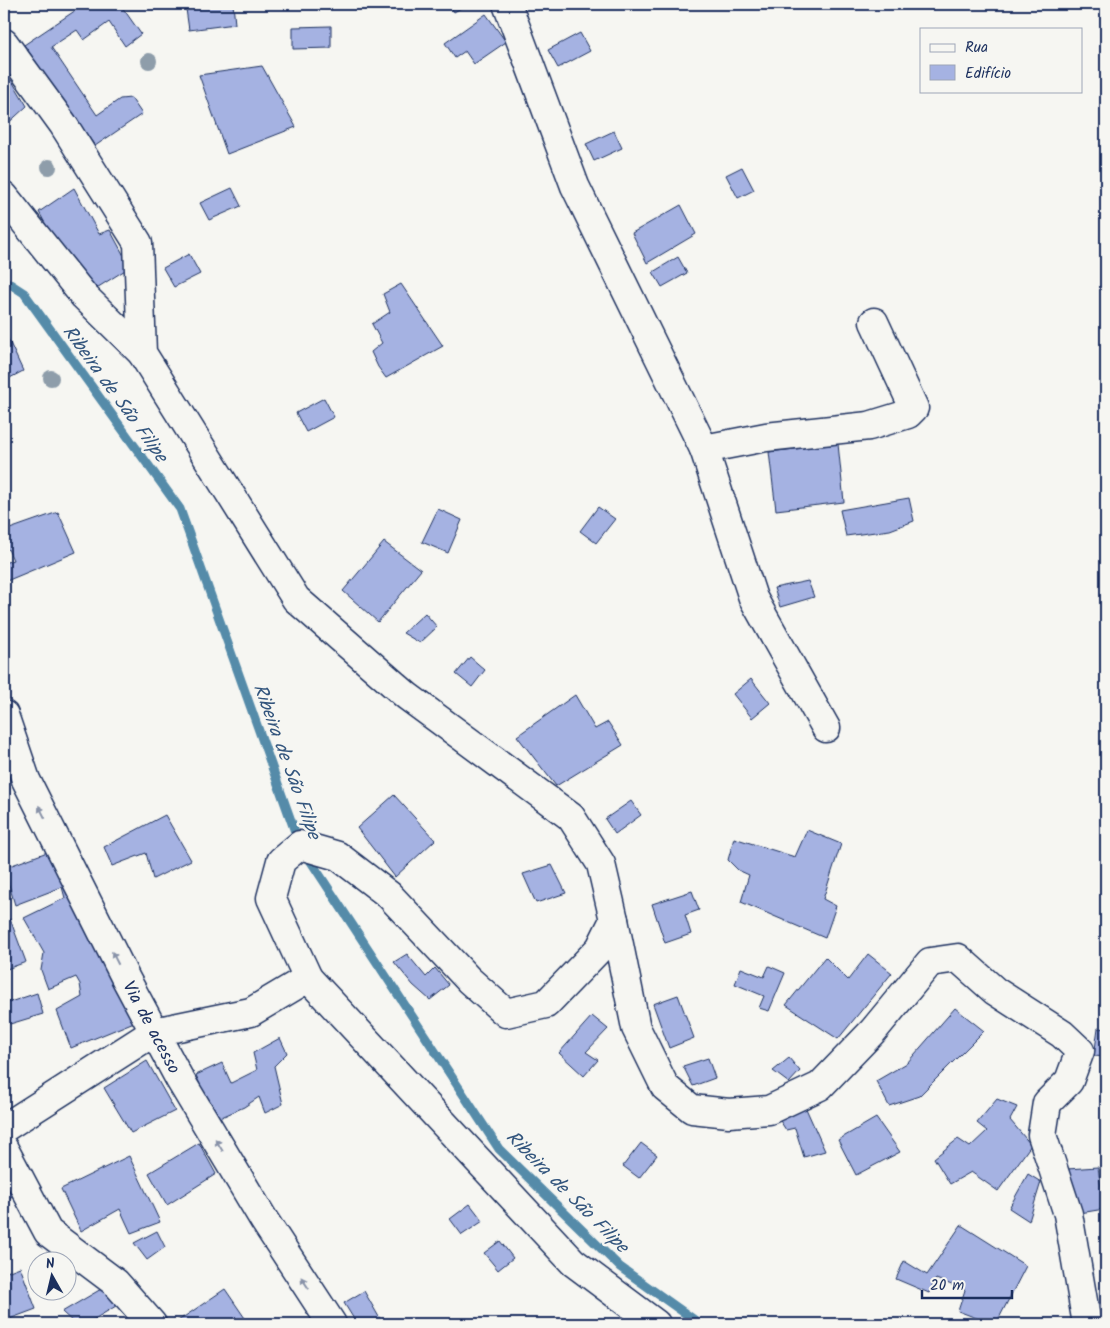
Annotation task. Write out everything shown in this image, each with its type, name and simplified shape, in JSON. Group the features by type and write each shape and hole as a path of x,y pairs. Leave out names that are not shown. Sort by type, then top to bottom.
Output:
{"street":[{"path":"507,4 575,186 704,449 753,598 826,728"},
{"path":"4,43 63,124 138,243 142,353"},
{"path":"4,196 84,296 142,353 296,599 407,696 571,817 601,864 636,1028 665,1087 692,1108 729,1113 769,1110 820,1086 873,1031 930,962 958,958 995,991 1062,1034 1080,1051 1069,1081 1047,1103 1042,1135 1068,1214 1087,1324"},
{"path":"704,449 766,437 869,426 908,414 914,408 874,322"},
{"name":"Via de acesso","path":"4,715 26,780 154,1032 179,1078 327,1323"},
{"path":"614,920 600,948 546,1004 506,1013 469,980 389,895 338,856 300,845 281,860 271,898 308,978 573,1262 656,1324"},
{"path":"4,1128 154,1032 251,1012 308,978"},
{"path":"4,1149 48,1232 116,1283 152,1324"}],"building":[{"path":"85,4 120,4 141,34 125,46 109,22 84,40 77,30 51,47 97,115 120,99 131,98 142,114 95,146 24,45"},
{"path":"233,4 235,24 189,30 186,9"},
{"path":"449,4 468,4 454,12"},
{"path":"486,14 506,42 474,64 465,51 455,58 445,43"},
{"path":"331,26 331,48 293,49 293,27"},
{"path":"580,33 590,51 558,68 548,50"},
{"path":"262,66 296,127 227,154 199,75"},
{"path":"4,72 12,81 27,106 4,127"},
{"path":"614,131 622,148 594,161 586,144"},
{"path":"742,167 754,190 738,198 726,175"},
{"path":"74,188 99,234 110,230 130,267 84,296 39,212"},
{"path":"232,188 241,206 209,220 200,203"},
{"path":"681,205 696,234 647,263 632,233"},
{"path":"189,254 200,274 174,287 163,268"},
{"path":"678,257 687,273 662,287 653,272"},
{"path":"401,284 443,346 386,378 371,352 382,343 372,324 390,312 383,294"},
{"path":"4,330 23,371 4,381"},
{"path":"324,398 334,417 306,432 296,413"},
{"path":"838,444 844,502 776,510 769,452"},
{"path":"909,498 914,521 890,530 846,536 840,510"},
{"path":"598,507 615,519 596,543 580,531"},
{"path":"438,509 462,520 448,553 422,542"},
{"path":"58,512 76,552 4,582 4,563 13,560 8,549 4,551 4,531"},
{"path":"384,542 421,570 378,622 343,591"},
{"path":"808,581 814,597 780,607 774,588"},
{"path":"425,613 437,627 420,643 403,633"},
{"path":"470,657 485,670 472,687 456,674"},
{"path":"751,679 770,703 752,718 733,694"},
{"path":"575,695 595,729 608,722 623,745 556,786 517,736"},
{"path":"394,795 435,840 395,877 357,828"},
{"path":"631,801 641,815 615,834 605,819"},
{"path":"165,815 191,860 153,879 146,853 112,866 104,847"},
{"path":"807,830 841,844 823,899 836,906 825,938 741,902 749,875 738,870 728,860 734,838 795,857"},
{"path":"50,851 134,1022 71,1048 57,1011 82,997 80,984 76,977 48,989 41,970 44,953 24,918 65,898 62,887 15,905 4,868"},
{"path":"552,865 566,893 536,903 523,874"},
{"path":"692,891 699,910 685,915 691,934 665,943 652,904"},
{"path":"10,919 26,962 4,970 4,921"},
{"path":"407,954 426,977 435,968 449,985 430,1000 413,985 394,962"},
{"path":"868,954 892,973 838,1039 786,1005 825,957 848,980"},
{"path":"769,966 785,973 769,1011 759,1008 764,996 735,984 741,968 764,977"},
{"path":"37,993 43,1014 10,1024 4,1004"},
{"path":"678,995 694,1038 669,1048 653,1004"},
{"path":"955,1008 984,1031 919,1096 889,1106 876,1081 907,1063"},
{"path":"592,1016 608,1029 586,1052 598,1060 584,1076 559,1053"},
{"path":"1098,1028 1106,1029 1106,1057 1094,1056"},
{"path":"280,1038 287,1053 274,1066 283,1104 265,1113 259,1097 244,1107 215,1120 196,1075 222,1063 231,1083 257,1070 253,1053"},
{"path":"708,1058 715,1078 693,1086 683,1066"},
{"path":"789,1058 800,1071 789,1083 773,1071"},
{"path":"147,1061 175,1111 131,1133 104,1088"},
{"path":"997,1099 1017,1107 1010,1120 1031,1145 998,1191 971,1172 950,1184 934,1158 958,1139 970,1147 987,1131 977,1123"},
{"path":"804,1104 825,1151 804,1157 795,1128 786,1130 777,1116"},
{"path":"876,1118 900,1152 856,1175 838,1140"},
{"path":"199,1143 216,1174 167,1205 149,1173"},
{"path":"641,1143 657,1155 639,1178 623,1166"},
{"path":"129,1156 160,1222 131,1233 120,1209 81,1231 61,1189"},
{"path":"1098,1167 1104,1209 1080,1213 1067,1169"},
{"path":"1028,1174 1041,1182 1029,1221 1009,1208"},
{"path":"4,1176 13,1196 4,1200"},
{"path":"470,1204 483,1221 462,1235 450,1219"},
{"path":"961,1225 1026,1266 996,1324 958,1311 965,1290 936,1279 929,1293 896,1279 904,1261 927,1275"},
{"path":"157,1231 165,1247 147,1260 134,1243"},
{"path":"500,1241 513,1258 498,1270 484,1253"},
{"path":"20,1267 28,1288 28,1300 33,1300 36,1309 4,1321 4,1273"},
{"path":"108,1285 121,1303 86,1324 75,1324 62,1312"},
{"path":"225,1289 249,1324 175,1323"},
{"path":"364,1291 383,1324 357,1324 344,1303"}],"waterway":[{"name":"Ribeira de São Filipe","path":"4,280 24,293 180,509 299,843"},
{"name":"Ribeira de São Filipe","path":"306,854 499,1149 620,1267 700,1324"}]}
